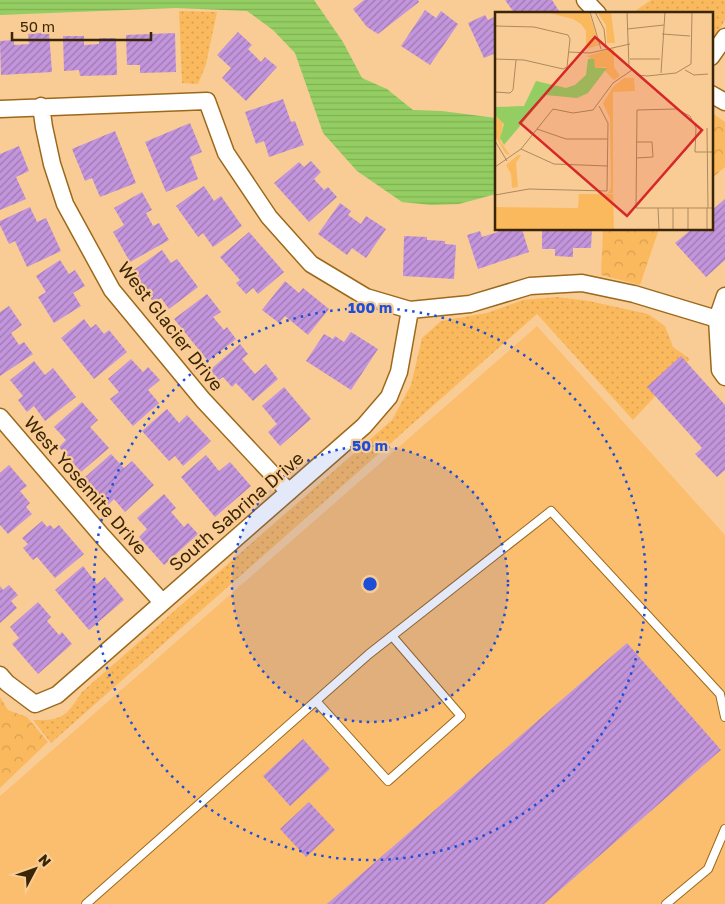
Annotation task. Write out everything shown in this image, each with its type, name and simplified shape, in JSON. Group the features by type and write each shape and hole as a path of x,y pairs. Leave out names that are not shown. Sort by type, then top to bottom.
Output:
{"street":[{"path":"585,0 596,12"},
{"path":"712,56 725,37"},
{"path":"0,109 207,101 226,153 269,217 311,264 366,297 410,310 470,304 530,286 582,282 634,294 717,319"},
{"name":"West Glacier Drive","path":"41,106 52,164 65,204 112,290 203,400 289,492"},
{"path":"725,296 717,319 720,370 725,377"},
{"name":"South Sabrina Drive","path":"0,675 7,683 34,704 57,695 364,426 389,397 399,372 410,310"},
{"name":"West Yosemite Drive","path":"0,417 103,537 162,602"}],"lane":[{"path":"86,904 392,636 551,511 720,694 725,717"},
{"path":"316,701 388,781 461,716 392,636"},
{"path":"666,904 708,869 725,829"}],"shaded area":[{"path":"0,0 314,0 343,42 362,78 387,89 413,110 442,111 495,118 495,194 459,204 431,205 402,202 357,171 323,133 295,53 273,30 247,11 176,8 0,15"},
{"path":"537,326 725,535 725,904 0,904 0,796"}],"green space":[{"path":"651,0 725,0 725,20 712,42 712,12 634,12"},
{"path":"179,11 217,12 206,64 198,84 182,83"},
{"path":"712,113 725,122 725,167 712,178"},
{"path":"603,230 659,230 640,285 601,275"},
{"path":"557,297 589,301 648,314 665,326 673,347 690,359 633,420 537,314 51,743 33,720 57,718 67,712 82,692 392,420 411,385 422,338 441,321 487,313 523,300"},
{"path":"0,697 8,710 27,717 48,742 0,788"}],"building":[{"path":"364,0 418,0 419,2 378,34 367,27 353,9"},
{"path":"505,0 552,0 560,12 514,12"},
{"path":"425,10 436,18 441,11 458,24 430,65 401,46"},
{"path":"485,15 488,20 495,16 495,53 484,58 468,23"},
{"path":"49,32 52,72 1,75 0,41 14,40 14,45 29,44 28,34"},
{"path":"238,32 252,45 248,49 261,62 265,57 277,67 246,101 222,78 231,68 217,55"},
{"path":"175,33 176,72 140,73 140,65 127,65 126,35"},
{"path":"63,36 84,36 84,45 99,44 99,38 116,38 117,75 80,76 79,70 64,71"},
{"path":"283,99 291,122 295,121 304,145 269,157 264,141 256,144 245,112"},
{"path":"190,123 202,152 190,157 198,179 166,192 145,142"},
{"path":"115,131 136,183 100,197 92,178 85,181 72,149"},
{"path":"19,146 29,171 16,177 26,199 0,210 0,154"},
{"path":"311,161 321,172 314,179 324,190 328,187 337,197 309,222 274,183 299,162 304,167"},
{"path":"204,186 214,201 221,196 242,226 213,247 203,233 198,237 176,206"},
{"path":"142,192 152,210 146,213 153,226 159,223 169,240 130,262 113,232 124,225 114,208"},
{"path":"725,199 725,260 706,277 675,243 691,230 712,230 712,210"},
{"path":"340,203 351,211 348,215 361,224 366,216 386,229 366,258 352,248 347,255 318,234"},
{"path":"30,207 37,222 46,218 61,251 27,267 15,241 9,244 0,221"},
{"path":"497,230 522,230 529,252 478,269 467,235 480,231 482,237 498,232"},
{"path":"542,230 592,230 591,248 573,248 573,257 555,256 555,249 542,249"},
{"path":"249,232 284,272 258,294 253,288 246,294 236,283 240,280 220,257"},
{"path":"404,236 427,237 427,240 445,241 445,244 456,245 454,279 403,276"},
{"path":"162,250 171,263 177,259 198,287 169,309 161,298 154,303 131,272"},
{"path":"60,260 69,274 75,270 85,286 73,293 81,306 54,323 38,297 46,292 36,276"},
{"path":"285,281 299,293 303,288 329,309 308,335 285,316 279,323 262,310"},
{"path":"207,294 221,312 213,317 224,330 227,327 236,339 208,361 174,319"},
{"path":"9,306 22,325 11,333 19,345 24,342 33,354 0,376 0,312"},
{"path":"84,319 91,328 96,324 104,334 109,330 127,352 94,379 61,338"},
{"path":"351,332 378,349 351,390 306,361 324,334 333,339 335,336 344,342"},
{"path":"240,344 248,354 242,359 255,374 266,364 278,379 253,401 236,383 232,387 223,377 219,380 210,370"},
{"path":"681,356 725,405 725,470 717,477 695,454 702,448 647,387"},
{"path":"131,359 143,372 148,367 160,380 148,390 159,403 133,426 110,399 119,392 108,379"},
{"path":"34,361 45,375 53,368 76,397 45,421 34,406 27,412 18,400 23,396 10,380"},
{"path":"284,387 311,419 280,446 268,432 277,424 262,406"},
{"path":"82,402 98,420 90,427 109,448 81,472 59,447 66,440 54,427"},
{"path":"167,409 179,423 187,415 211,441 183,466 175,456 169,461 142,431"},
{"path":"111,454 124,468 132,461 154,485 125,512 114,499 107,506 83,479"},
{"path":"206,455 219,471 230,462 251,486 215,517 181,477"},
{"path":"9,465 27,486 20,491 30,503 26,507 32,514 8,534 0,525 0,473"},
{"path":"164,494 176,508 171,512 184,527 188,523 198,534 164,565 139,537 147,529 137,518"},
{"path":"42,521 47,527 50,525 54,529 59,525 84,554 55,578 37,557 33,560 23,548 28,544 22,538"},
{"path":"83,566 97,584 105,577 124,600 89,630 55,590"},
{"path":"9,585 18,595 11,601 17,608 0,623 0,586 3,590"},
{"path":"38,602 51,617 47,621 59,635 62,632 72,644 38,674 12,644 19,638 10,627"},
{"path":"627,643 721,750 544,904 327,904"},
{"path":"303,739 330,769 290,806 263,776"},
{"path":"309,802 335,830 306,857 280,829"}]}
